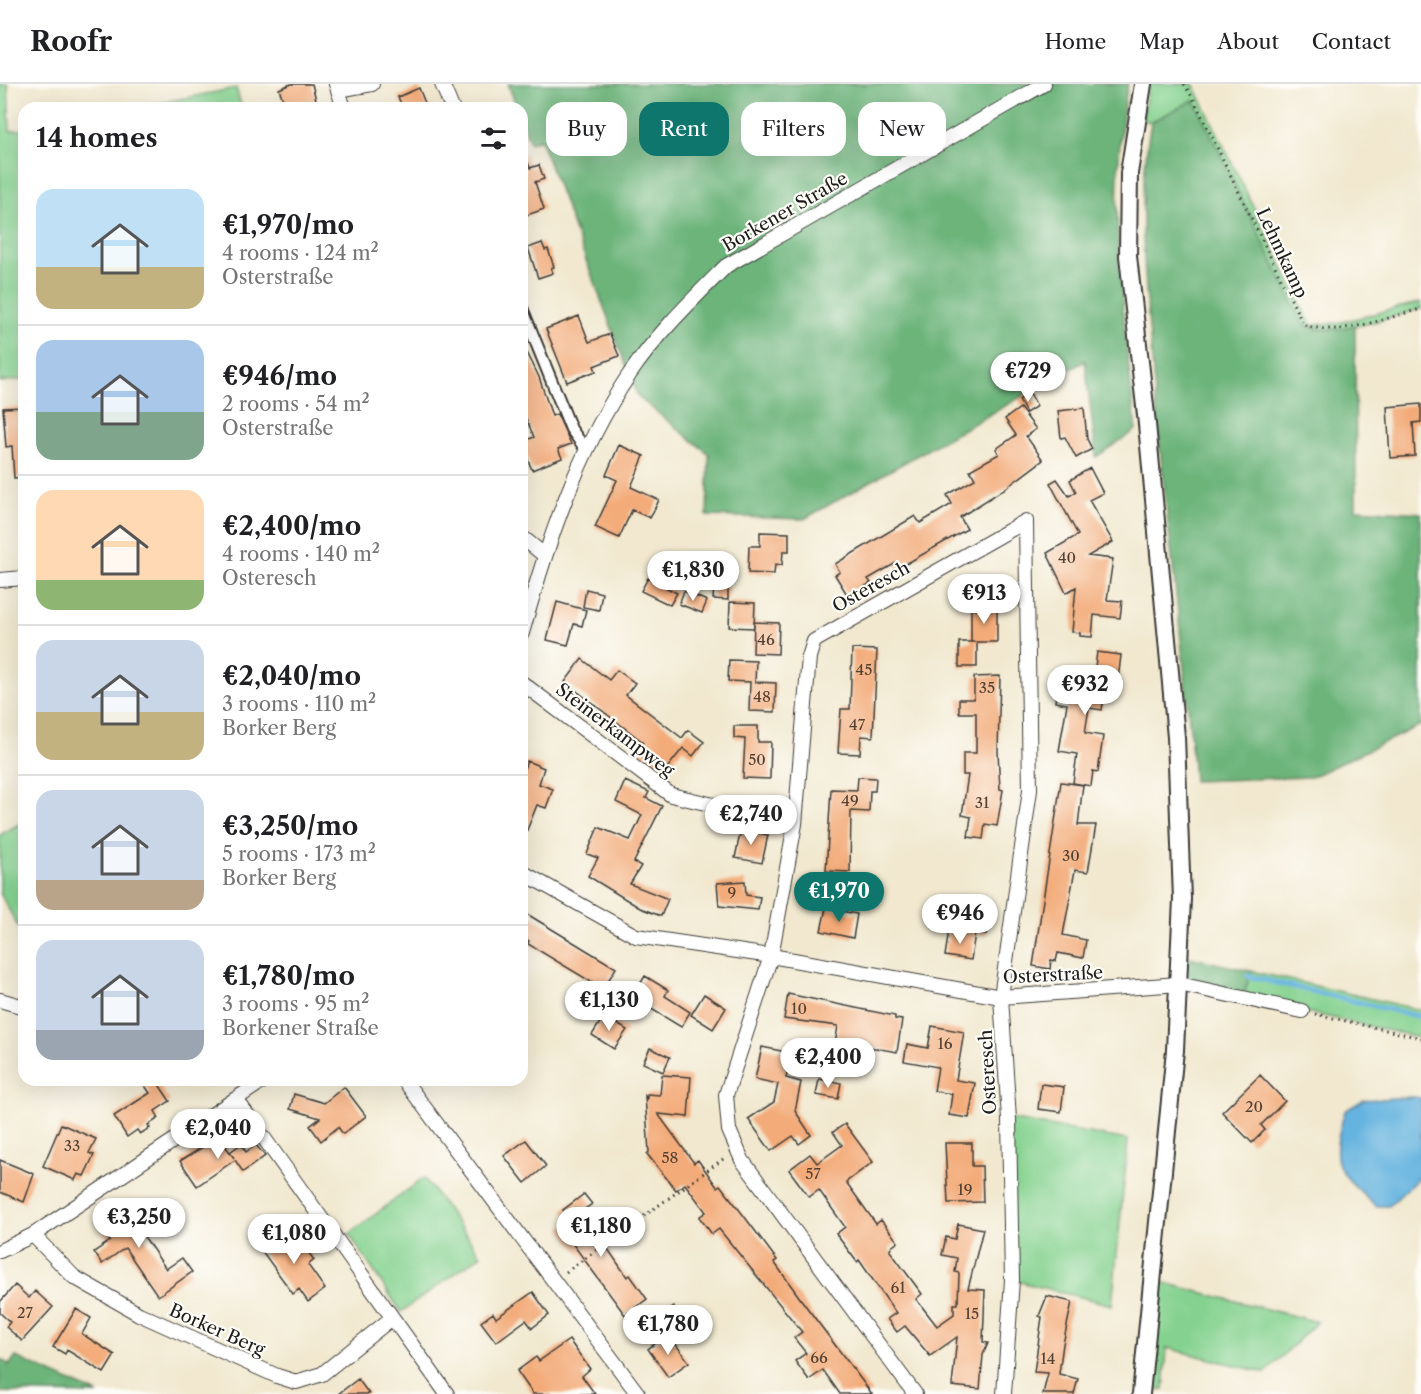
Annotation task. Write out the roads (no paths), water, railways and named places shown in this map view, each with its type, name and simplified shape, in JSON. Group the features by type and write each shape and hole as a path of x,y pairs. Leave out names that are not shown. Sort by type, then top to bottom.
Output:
{"street":[{"path":"342,102 337,87 372,84"},
{"path":"442,84 450,102"},
{"name":"Borkener Straße","path":"528,612 544,555 587,451 629,375 684,308 726,266 1044,84"},
{"path":"1141,1394 1179,984 1182,899 1176,737 1148,435 1128,256 1129,173 1143,84"},
{"path":"528,323 571,429 587,451"},
{"name":"Osteresch","path":"915,1394 742,1160 729,1130 726,1095 771,956 795,824 809,657 814,640 1026,521 1030,790 1001,997 1009,1119 1012,1280 1004,1394"},
{"path":"528,542 544,555"},
{"path":"0,580 18,578"},
{"name":"Steinerkampweg","path":"528,687 671,795 795,824"},
{"name":"Osterstraße","path":"528,875 636,936 771,956 1001,997 1179,984 1302,1011"},
{"path":"0,1000 18,1004"},
{"path":"0,1251 33,1235 255,1086"},
{"path":"408,1086 638,1394"},
{"path":"236,1099 447,1394"},
{"name":"Borker Berg","path":"33,1235 74,1277 139,1314 277,1376 296,1382 322,1374 392,1318"}],"water":[{"path":"1421,1098 1421,1176 1389,1206 1376,1206 1352,1183 1339,1165 1337,1144 1345,1111 1363,1100"}],"waterway":[{"path":"1248,976 1421,1017"}]}
